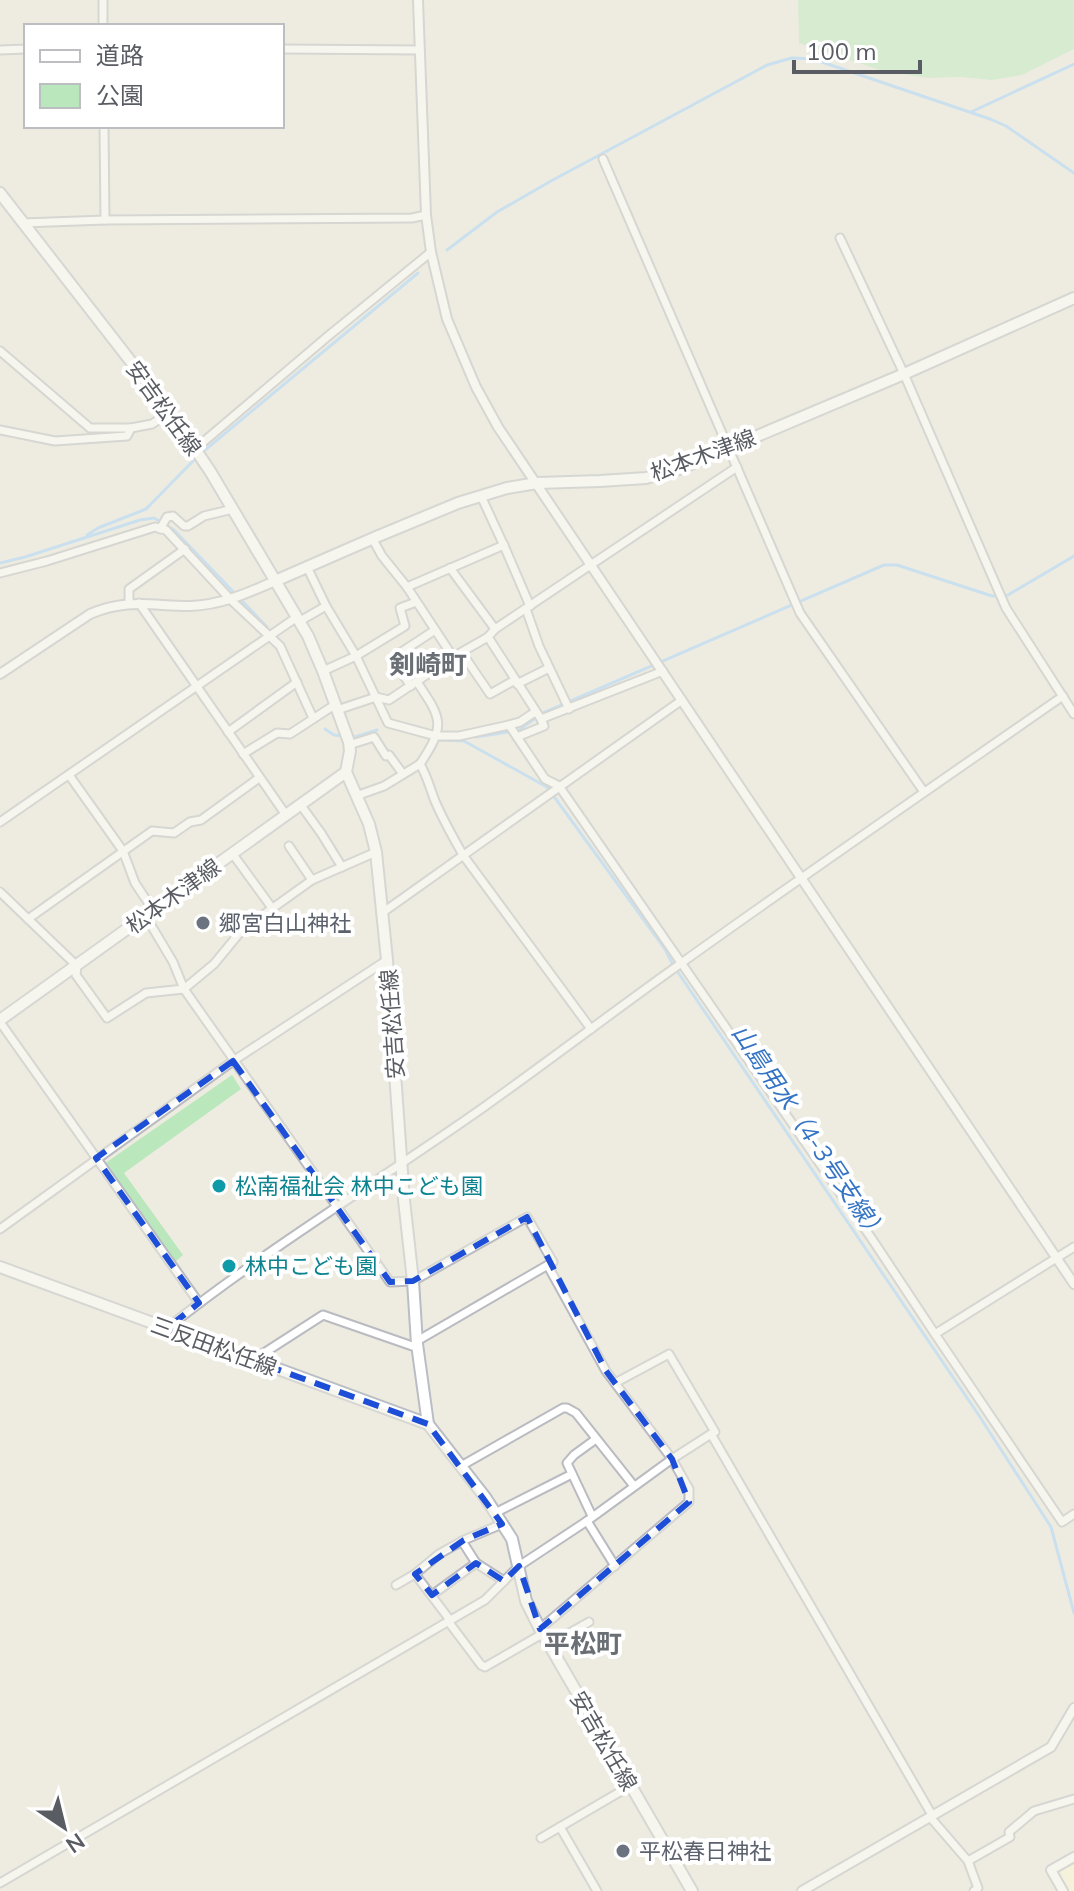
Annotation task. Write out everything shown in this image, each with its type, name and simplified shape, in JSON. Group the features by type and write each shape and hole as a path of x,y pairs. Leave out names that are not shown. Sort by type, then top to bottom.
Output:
{"main road":[{"name":"安吉松任線","path":"0,193 170,412 299,619 323,671 349,743 346,772 369,824 376,852 417,1344 428,1424 512,1539 526,1601 541,1632 692,1891"},
{"name":"松本木津線","path":"275,581 458,503 507,488 537,483 646,478 679,469 1074,298"},
{"name":"松本木津線","path":"0,1021 346,772"},
{"name":"三反田松任線","path":"0,1267 428,1424"}],"street":[{"path":"103,0 103,24"},
{"path":"418,0 426,215 431,252 447,319 476,387 498,427 1074,1284"},
{"path":"0,50 24,49"},
{"path":"284,49 419,50"},
{"path":"104,128 105,220"},
{"path":"603,159 796,604 924,792"},
{"path":"23,223 412,218 426,215"},
{"path":"840,238 904,374 1004,603 1074,714"},
{"path":"195,449 431,252"},
{"path":"0,351 90,428 131,428 152,424 170,412"},
{"path":"0,430 55,441 127,436 131,428"},
{"path":"243,754 277,733 290,734 336,707 376,697 389,700 488,637 495,629 737,467"},
{"path":"481,496 504,545 549,668 568,708"},
{"path":"160,528 167,517 173,516 188,526 204,516 233,509"},
{"path":"0,573 155,527 166,530 273,633 313,718"},
{"path":"372,538 453,657"},
{"path":"407,587 504,545"},
{"path":"185,549 129,589 134,604 197,687 286,815"},
{"path":"307,567 356,656 388,723 436,736 459,736 568,708 662,670"},
{"path":"450,568 495,629"},
{"path":"0,674 90,614 105,608 134,604 193,606 236,598 275,581"},
{"path":"323,671 356,656 405,626 400,608 416,602"},
{"path":"0,822 273,633 326,606"},
{"path":"400,653 435,630"},
{"path":"356,796 384,786 420,764 433,744 438,727 435,709 398,668 400,653 389,637"},
{"path":"488,637 544,726 517,737"},
{"path":"462,653 490,694 549,668"},
{"path":"228,732 297,682"},
{"path":"166,1329 336,1206 418,1154 680,964 1063,696"},
{"path":"382,913 682,700"},
{"path":"509,725 680,964 1062,1522 1074,1514"},
{"path":"349,743 374,737 403,774"},
{"path":"420,764 449,831 463,855 591,1029"},
{"path":"69,775 123,851 184,989 390,1282 413,1281 527,1217 553,1262 417,1344 323,1315 253,1360"},
{"path":"28,919 152,831 174,833 190,822 201,820 259,778"},
{"path":"300,804 342,867"},
{"path":"289,846 312,880"},
{"path":"0,892 77,966 76,975 107,1018 146,993 184,989 214,964 242,930 272,908 312,880 376,852"},
{"path":"232,853 272,908"},
{"path":"0,1229 233,1061 387,960"},
{"path":"0,1021 199,1303"},
{"path":"935,1334 1074,1247"},
{"path":"415,1574 485,1667 541,1632 689,1502 689,1489 672,1459 606,1371 548,1266"},
{"path":"615,1383 669,1354 715,1432"},
{"path":"461,1466 567,1408 576,1413 634,1486"},
{"path":"0,1883 485,1600 519,1566 711,1434 931,1816 968,1861 977,1890"},
{"path":"596,1439 567,1463 615,1566"},
{"path":"495,1513 572,1474"},
{"path":"396,1585 439,1554 502,1524"},
{"path":"462,1541 476,1563 504,1581"},
{"path":"432,1595 476,1563"},
{"path":"548,1645 589,1622"},
{"path":"802,1891 1051,1747 1074,1708"},
{"path":"541,1838 630,1786"},
{"path":"968,1861 1010,1837 1009,1832 1034,1811 1074,1799"},
{"path":"560,1827 597,1891"},
{"path":"1063,1891 1051,1870 1074,1857"}],"highlighted area":[{"path":"233,1061 390,1282 413,1281 527,1217 606,1371 672,1459 689,1502 540,1629 519,1566 504,1581 476,1563 432,1595 415,1574 464,1540 502,1524 428,1424 166,1329 199,1303 96,1158"}],"shaded area":[{"path":"1074,1861 1074,1891 1068,1891 1060,1877 1061,1869"}],"green space":[{"path":"798,0 1074,0 1074,49 1022,75 992,80 928,78 883,71 799,43"},
{"path":"232,1075 241,1089 124,1173 183,1255 174,1263 104,1164"}],"waterway":[{"path":"447,250 497,212 551,181 767,65 792,58 813,59 990,119 1006,126 1074,173"},
{"path":"971,112 1074,64"},
{"path":"205,450 418,273"},
{"path":"87,535 146,509 195,459"},
{"path":"0,563 154,518 174,530 267,627"},
{"path":"520,729 543,713 884,565 897,565 992,596 1008,595 1074,556"},
{"path":"325,729 343,736"},
{"path":"351,737 377,730"},
{"path":"476,737 508,732"},
{"name":"山島用水（4-3号支線）","path":"441,740 464,741 547,787 665,949 1051,1527 1074,1613"}],"place":[{"name":"郷宮白山神社","path":"203,923"},
{"name":"松南福祉会 林中こども園","path":"219,1186"},
{"name":"林中こども園","path":"229,1266"},
{"name":"平松春日神社","path":"623,1851"}],"district":[{"name":"剣崎町","path":"428,665"},
{"name":"平松町","path":"583,1644"}]}
